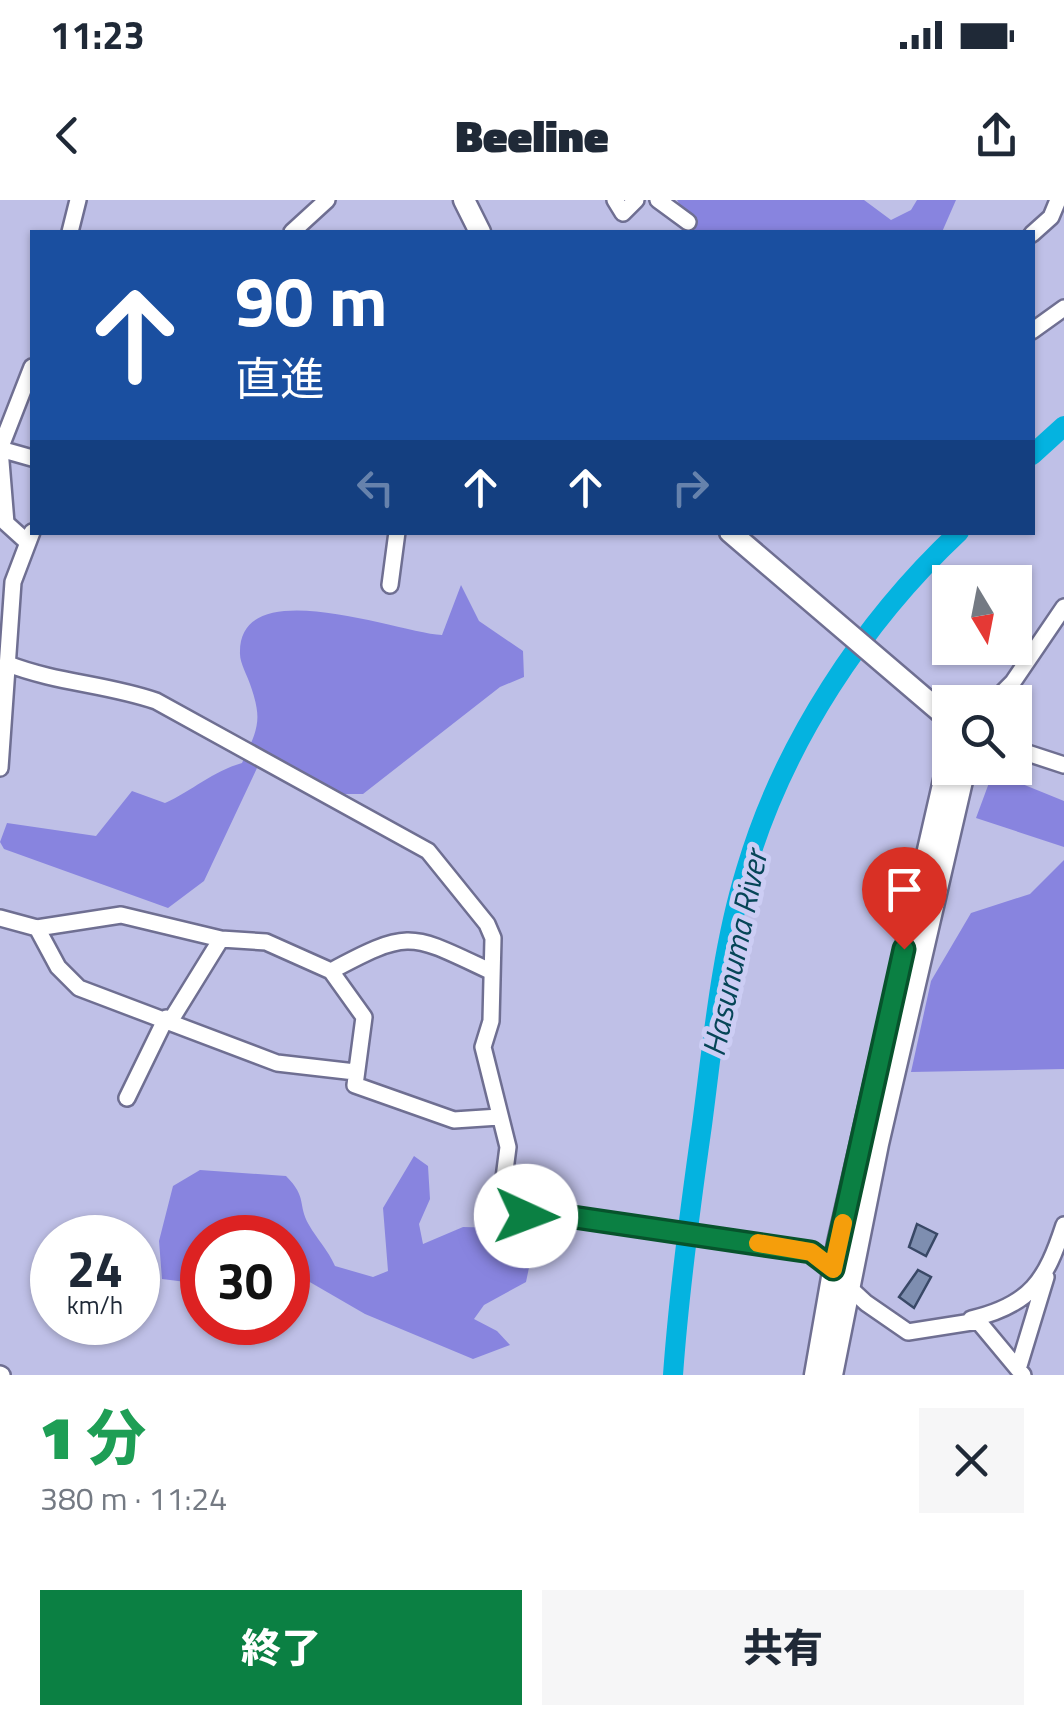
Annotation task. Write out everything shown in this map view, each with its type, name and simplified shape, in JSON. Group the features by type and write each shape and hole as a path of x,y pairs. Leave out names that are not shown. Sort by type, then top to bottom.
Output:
{"main road":[{"path":"464,200 479,230"},
{"path":"733,535 932,705"},
{"path":"832,1375 840,1277 943,785"},
{"path":"814,1375 961,785"}],"street":[{"path":"70,230 78,200"},
{"path":"294,230 327,200"},
{"path":"615,200 623,214 636,200"},
{"path":"658,200 688,222"},
{"path":"1035,231 1051,217 1058,200"},
{"path":"1035,330 1064,308"},
{"path":"0,768 13,582 30,537 6,524 0,449 30,372"},
{"path":"0,449 30,457"},
{"path":"390,584 398,535"},
{"path":"1010,685 1064,607"},
{"path":"8,664 48,680 122,689 156,701 428,851 488,924 493,938 490,1021 483,1047 508,1148 499,1217 553,1214 811,1252 908,1332 996,1312 1053,1276"},
{"path":"1032,755 1064,765"},
{"path":"0,918 37,928 121,915 221,939 266,942 331,971 364,1017 355,1085 454,1120 499,1117"},
{"path":"37,928 58,967 79,988 277,1063 355,1072"},
{"path":"127,1098 169,1019 221,939"},
{"path":"331,971 385,942 410,939 492,972"},
{"path":"1021,1372 1053,1276 1064,1225"},
{"path":"971,1319 978,1321 1021,1372"}],"shaded area":[{"path":"677,200 864,200 891,220 911,210 917,200 956,200 943,230 694,230"},
{"path":"461,585 479,621 523,651 524,677 500,687 363,794 337,794 257,768 204,881 168,908 4,849 0,842 7,823 96,836 132,791 165,803 242,763 257,716 240,654 246,629 264,615 324,612 442,635"},
{"path":"988,785 1025,785 1064,801 1064,847 976,818"},
{"path":"1064,860 1064,1069 911,1072 931,981 971,913 1030,894"},
{"path":"414,1156 428,1166 430,1199 419,1224 423,1244 463,1227 537,1229 526,1282 484,1305 474,1319 497,1331 510,1345 473,1359 365,1314 310,1282 310,1226 335,1266 373,1277 388,1271 383,1208"},
{"path":"200,1170 286,1176 300,1196 304,1215 180,1215 180,1281 162,1279 160,1237 173,1186"}],"building":[{"path":"917,1224 937,1234 926,1256 909,1247"},
{"path":"918,1270 931,1277 914,1308 899,1297"}],"waterway":[{"name":"Hasunuma River","path":"1035,452 1064,426"},
{"name":"Hasunuma River","path":"673,1375 685,1250 719,997 746,870 781,777 830,688 890,605 956,535"}],"slow traffic":[{"path":"758,1243 811,1252 833,1269 843,1223"}],"route":[{"path":"526,1216 553,1214 811,1252 833,1269 904,949"}]}
